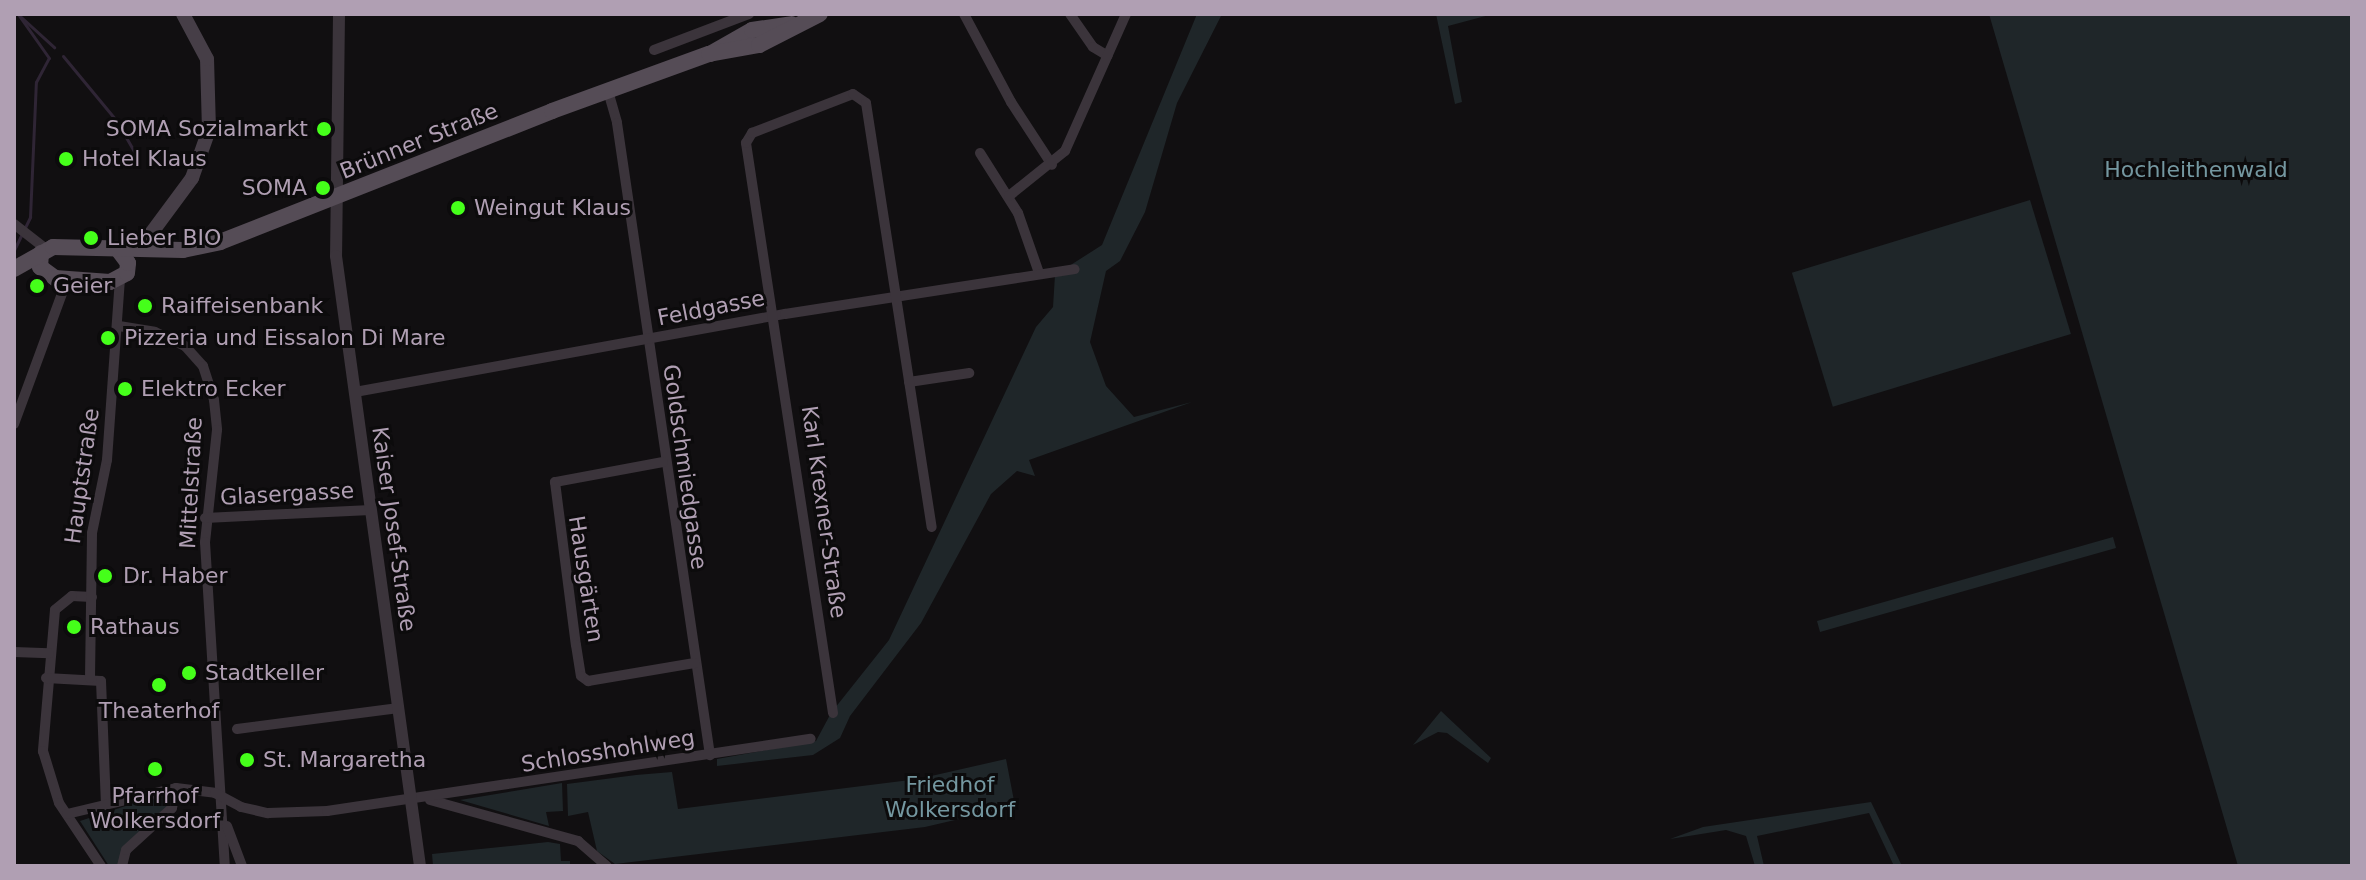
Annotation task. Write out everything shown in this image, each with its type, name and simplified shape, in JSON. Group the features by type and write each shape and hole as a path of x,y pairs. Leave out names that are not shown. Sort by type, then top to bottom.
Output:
{"main road":[{"path":"124,274 192,178 209,130 207,59 183,14"},
{"name":"Brünner Straße","path":"39,247 119,251 141,247 203,247 709,54 759,45 820,14"},
{"path":"17,268 39,247"},
{"path":"39,247 38,263 44,272"},
{"path":"119,251 124,274"},
{"path":"17,268 44,272 67,280 124,274"}],"street":[{"path":"654,50 749,14"},
{"path":"964,14 1011,102 1052,165"},
{"path":"1070,14 1093,47 1108,56"},
{"path":"1009,196 1052,165 1070,143 1126,14"},
{"name":"Kaiser Josef-Straße","path":"341,15 336,256 420,866"},
{"name":"Goldschmiedgasse","path":"608,91 617,123 663,462 710,755"},
{"name":"Karl Krexner-Straße","path":"833,713 747,137 853,94 866,103 896,297"},
{"path":"980,153 1009,196 1039,273"},
{"path":"15,225 39,247"},
{"name":"Feldgasse","path":"355,392 775,316 1075,269"},
{"name":"Hauptstraße","path":"90,678 92,533 107,460 124,274"},
{"path":"14,424 67,280"},
{"path":"896,297 932,527"},
{"name":"Mittelstraße","path":"119,326 176,340 207,375 217,430 205,518 226,824"},
{"path":"909,382 969,373"},
{"name":"Hausgärten","path":"663,462 555,482 576,645 581,676 588,681 694,663"},
{"name":"Glasergasse","path":"205,518 371,510"},
{"path":"92,597 72,596 59,604 46,678 43,758 67,814 101,866"},
{"path":"14,652 49,653"},
{"path":"46,678 90,678 102,684 106,803"},
{"path":"237,729 399,708"},
{"name":"Schlosshohlweg","path":"176,788 222,797 254,810 287,814 430,800 811,739"},
{"path":"67,814 176,788 172,808 126,850 122,866"},
{"path":"430,800 578,841 607,866"},
{"path":"225,866 226,824"},
{"path":"226,824 242,866"}],"green space":[{"path":"1197,14 1222,14 1177,103 1145,212 1120,261 1106,271 1090,342 1106,386 1134,417 1192,402 1029,460 1035,476 1017,471 991,494 921,623 850,716 840,738 813,755 717,766 717,759 816,741 831,713 889,640 1036,327 1053,307 1055,275 1102,245"},
{"path":"1436,14 1493,14 1448,26 1462,102 1455,104"},
{"name":"Hochleithenwald","path":"1989,14 2352,14 2352,866 2238,866"},
{"path":"2030,200 2071,334 1833,407 1792,273"},
{"path":"2113,537 2116,548 1820,632 1817,621"},
{"path":"1441,711 1491,758 1488,763 1447,733 1438,732 1413,745"},
{"name":"Friedhof Wolkersdorf","path":"1006,759 1015,806 925,827 615,864 597,851 588,812 568,816 567,784 636,775 672,772 678,809 918,779"},
{"path":"562,783 563,811 546,812 549,826 460,800"},
{"path":"162,794 169,797 170,805 119,866 109,866 80,821"},
{"path":"1871,802 1902,866 1894,866 1869,813 1757,836 1764,866 1755,866 1746,836 1726,830 1670,839 1703,827"},
{"path":"548,842 560,844 561,861 570,861 570,866 433,866 432,854"}],"waterway":[{"path":"14,250 30,217 36,82 49,58 18,14"},
{"path":"21,17 54,47"},
{"path":"63,56 116,120 136,154"}],"place":[{"name":"SOMA Sozialmarkt","path":"324,129"},
{"name":"Hotel Klaus","path":"66,159"},
{"name":"SOMA","path":"323,188"},
{"name":"Weingut Klaus","path":"458,208"},
{"name":"Lieber BIO","path":"91,238"},
{"name":"Geier","path":"37,286"},
{"name":"Raiffeisenbank","path":"145,306"},
{"name":"Pizzeria und Eissalon Di Mare","path":"108,338"},
{"name":"Elektro Ecker","path":"125,389"},
{"name":"Dr. Haber","path":"105,576"},
{"name":"Rathaus","path":"74,627"},
{"name":"Stadtkeller","path":"189,673"},
{"name":"Theaterhof","path":"159,685"},
{"name":"St. Margaretha","path":"247,760"},
{"name":"Pfarrhof Wolkersdorf","path":"155,769"}]}
